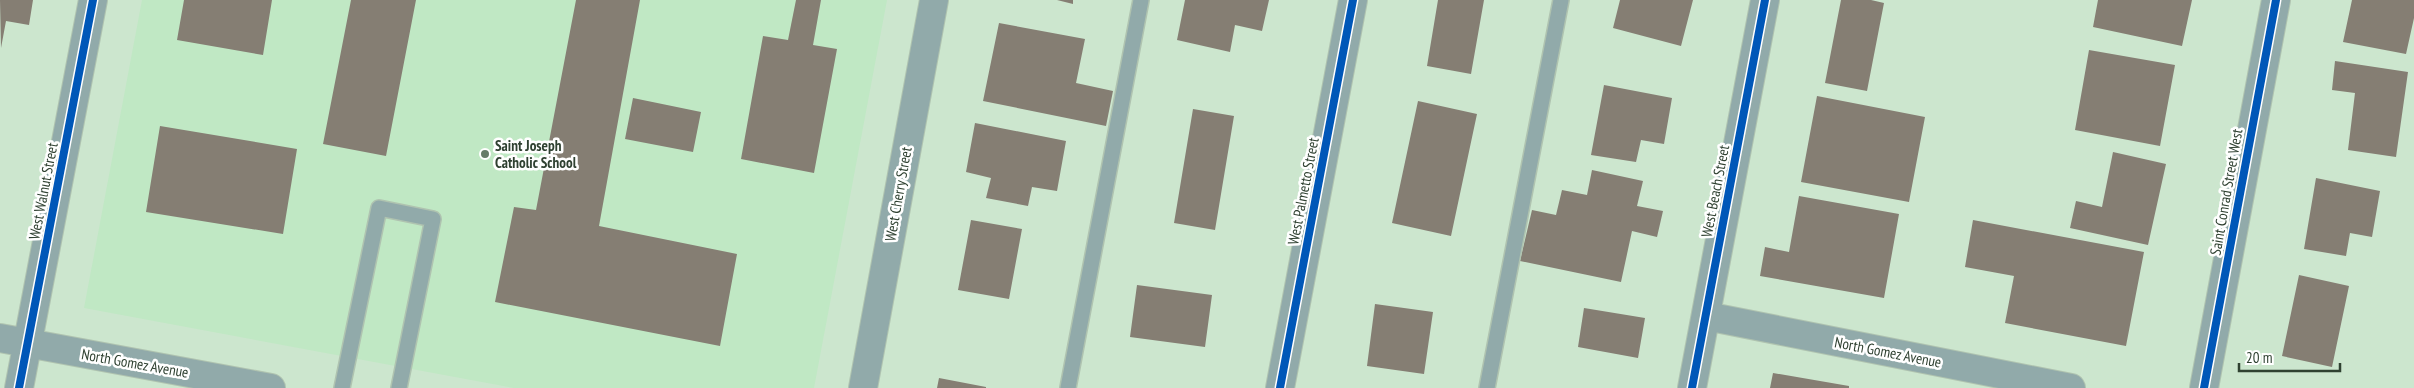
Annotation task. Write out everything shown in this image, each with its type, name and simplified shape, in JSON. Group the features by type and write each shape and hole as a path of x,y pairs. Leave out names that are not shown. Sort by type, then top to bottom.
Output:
{"street":[{"name":"West Walnut Street","path":"20,388 93,0"},
{"name":"West Cherry Street","path":"863,388 934,0"},
{"name":"West Palmetto Street","path":"1280,388 1353,0"},
{"name":"West Beach Street","path":"1692,388 1765,0"},
{"name":"Saint Conrad Street West","path":"2204,388 2276,0"},
{"name":"North Gomez Avenue","path":"1706,316 2071,388"},
{"name":"North Gomez Avenue","path":"0,338 229,384 271,388"}],"lane":[{"path":"1068,388 1141,0"},
{"path":"1487,388 1561,0"},
{"path":"342,388 379,208 433,219 399,388"}],"shaded area":[{"name":"Saint Joseph Catholic School","path":"142,0 887,0 814,388 514,388 84,308"}],"building":[{"path":"0,0 33,0 29,25 6,21 1,48"},
{"path":"184,0 272,0 263,55 177,40"},
{"path":"351,0 416,0 386,156 323,144"},
{"path":"576,0 640,0 599,226 737,254 720,346 495,302 514,207 536,210"},
{"path":"796,0 821,0 813,45 837,49 814,173 741,159 763,36 788,40"},
{"path":"1057,0 1073,0 1073,4"},
{"path":"1185,0 1269,0 1262,31 1235,25 1230,52 1177,40"},
{"path":"1438,0 1484,0 1471,74 1427,66"},
{"path":"1620,0 1693,0 1681,46 1613,28"},
{"path":"1841,0 1871,0 1884,3 1867,91 1825,83"},
{"path":"2098,0 2192,0 2182,46 2093,27"},
{"path":"2352,0 2414,0 2414,18 2406,54 2343,42"},
{"path":"999,23 1085,39 1076,83 1113,91 1106,126 983,101"},
{"path":"2089,50 2175,65 2160,146 2075,130"},
{"path":"2335,61 2408,72 2396,157 2348,150 2355,93 2332,90"},
{"path":"1604,85 1672,98 1664,144 1641,140 1636,162 1591,155"},
{"path":"1817,96 1925,117 1909,202 1801,182"},
{"path":"633,98 701,112 693,152 625,139"},
{"path":"1418,101 1477,114 1451,236 1392,223"},
{"path":"1193,109 1234,116 1215,230 1174,223"},
{"path":"975,123 1066,141 1057,191 1032,187 1028,206 986,198 991,178 966,172"},
{"path":"160,126 297,149 283,234 146,212"},
{"path":"2113,152 2166,164 2148,245 2070,228 2076,201 2102,207"},
{"path":"1592,170 1643,181 1637,206 1663,211 1657,237 1632,231 1621,282 1520,261 1532,210 1556,215 1562,190 1587,195"},
{"path":"2316,178 2380,191 2372,237 2350,233 2346,256 2304,249"},
{"path":"1799,196 1899,214 1884,298 1760,276 1765,247 1789,252"},
{"path":"971,220 1022,229 1009,299 958,290"},
{"path":"1973,220 2144,252 2126,346 2005,323 2014,276 1965,267"},
{"path":"2299,275 2349,286 2332,367 2282,356"},
{"path":"1137,285 1212,295 1205,347 1130,337"},
{"path":"1375,304 1433,312 1424,374 1367,366"},
{"path":"1584,308 1645,318 1638,358 1578,347"},
{"path":"1773,373 1849,386 1849,388 1770,388"},
{"path":"939,378 986,387 986,388 937,388"}],"cycle path":[{"path":"19,388 93,0"},
{"path":"1280,388 1353,0"},
{"path":"1692,388 1765,0"},
{"path":"2204,388 2276,0"}],"place":[{"name":"Saint Joseph Catholic School","path":"485,154"}]}
